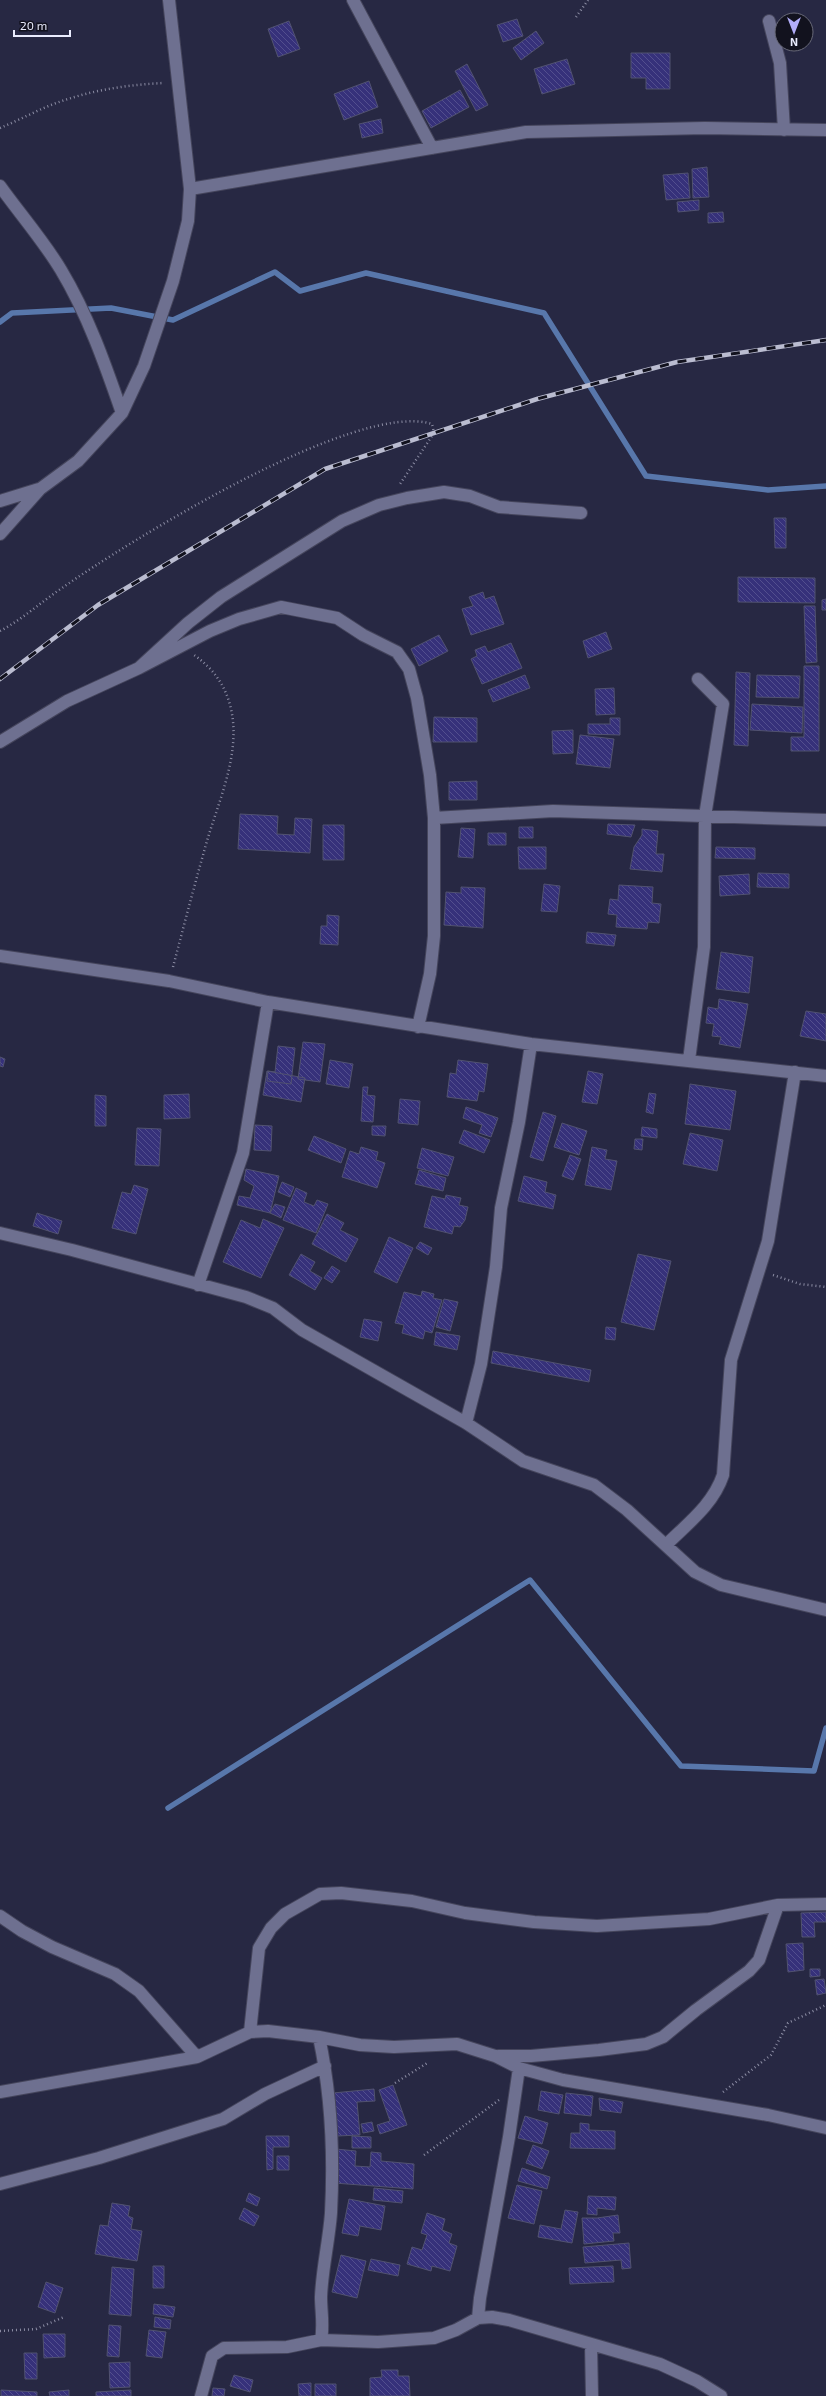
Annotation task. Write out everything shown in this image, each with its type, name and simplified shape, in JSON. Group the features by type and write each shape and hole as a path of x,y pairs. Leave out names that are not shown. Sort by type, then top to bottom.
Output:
{"street":[{"path":"0,534 40,489 78,461 122,413 144,366 172,281 188,221 190,189 169,0"},
{"path":"353,0 432,148"},
{"path":"769,21 780,63 784,130"},
{"path":"190,189 526,132 705,128 826,130"},
{"path":"0,186 45,245 61,271 99,346 122,413"},
{"path":"0,501 40,489"},
{"path":"139,668 188,623 221,598 342,521 379,505 407,498 444,492 470,496 499,507 581,513"},
{"path":"0,742 67,701 239,619 273,609 285,608 337,618 363,635 397,652 409,669 417,698 430,775 434,818 434,936 430,974 418,1027"},
{"path":"689,1060 704,947 705,816 723,704 698,679"},
{"path":"434,818 553,811 826,820"},
{"path":"0,956 169,981 268,1002 531,1044 826,1076"},
{"path":"198,1285 243,1153 268,1002"},
{"path":"466,1423 481,1364 496,1267 501,1208 519,1122 531,1044"},
{"path":"666,1545 711,1501 718,1489 723,1475 731,1360 768,1241 795,1072"},
{"path":"0,1233 72,1250 246,1297 273,1308 302,1330 466,1423 522,1461 594,1485 627,1510 695,1572 721,1586 826,1610"},
{"path":"250,2032 259,1948 271,1928 285,1914 320,1894 341,1893 412,1901 465,1913 526,1921 597,1926 709,1919 778,1905 826,1904"},
{"path":"495,2056 531,2056 599,2050 646,2044 663,2037 696,2010 749,1971 759,1960 778,1905"},
{"path":"0,1916 22,1931 115,1974 139,1990 197,2056"},
{"path":"0,2092 197,2056 250,2032 268,2031 318,2037 360,2045 394,2047 457,2044 495,2056 520,2068 563,2080 826,2128"},
{"path":"318,2037 325,2066 330,2128 331,2213 321,2298 324,2323 321,2340"},
{"path":"0,2184 99,2158 223,2120 265,2094 325,2066"},
{"path":"478,2318 480,2298 520,2068"},
{"path":"201,2396 212,2356 224,2348 287,2347 321,2340 378,2342 434,2338 456,2330 478,2318 492,2317 509,2320 660,2364 697,2381 721,2396"},
{"path":"591,2344 592,2396"}],"path":[{"path":"576,17 588,0"},
{"path":"0,128 50,105 83,95 125,85 179,84"},
{"path":"0,631 34,610 62,588 162,525 269,466 367,428 398,422 422,421 432,424 434,433 399,486"},
{"path":"169,981 191,898 226,778 233,736 231,709 222,684 206,664 181,646"},
{"path":"758,1270 800,1284 826,1287"},
{"path":"704,2105 771,2055 788,2023 826,2004"},
{"path":"395,2083 435,2058"},
{"path":"424,2155 516,2089"},
{"path":"0,2330 36,2329 64,2317"}],"building":[{"path":"517,19 523,36 503,42 497,25"},
{"path":"289,21 300,49 278,57 268,29"},
{"path":"536,31 544,43 521,60 513,48"},
{"path":"631,53 670,53 670,89 646,89 646,78 631,78"},
{"path":"567,59 575,84 542,94 534,69"},
{"path":"467,64 488,105 476,111 455,71"},
{"path":"369,81 378,107 344,120 334,94"},
{"path":"460,90 469,107 431,128 422,111"},
{"path":"381,119 383,133 362,138 359,124"},
{"path":"707,167 709,197 693,198 692,169"},
{"path":"688,173 690,198 666,200 663,175"},
{"path":"699,200 699,210 678,212 677,202"},
{"path":"723,212 724,222 708,223 708,213"},
{"path":"774,518 786,518 786,548 775,548"},
{"path":"738,577 815,578 815,603 738,602"},
{"path":"483,592 485,599 494,596 504,624 471,635 462,609 473,606 469,597"},
{"path":"826,599 826,610 822,610 822,600"},
{"path":"804,606 815,606 817,662 806,663"},
{"path":"606,632 612,649 588,658 583,641"},
{"path":"439,635 448,651 419,666 411,649"},
{"path":"511,643 522,668 482,684 471,659 477,656 475,650 485,646 488,652"},
{"path":"804,666 819,666 819,751 791,751 791,737 804,737"},
{"path":"736,672 750,673 748,746 734,745"},
{"path":"525,675 530,688 493,702 488,690"},
{"path":"757,675 800,676 799,698 756,697"},
{"path":"614,688 615,714 596,715 595,689"},
{"path":"752,704 803,707 802,733 750,730"},
{"path":"434,717 477,718 477,742 433,742"},
{"path":"610,718 620,718 620,735 588,734 588,724 610,724"},
{"path":"573,730 573,753 553,754 552,731"},
{"path":"580,735 614,739 610,768 576,764"},
{"path":"477,781 477,800 449,800 449,782"},
{"path":"240,814 278,816 277,834 294,835 295,818 312,819 310,853 238,849"},
{"path":"608,824 635,825 631,837 607,834"},
{"path":"323,825 344,825 344,860 323,860"},
{"path":"519,827 533,827 533,838 519,838"},
{"path":"461,828 475,829 473,858 458,857"},
{"path":"642,829 658,831 656,854 664,854 662,872 630,869 634,847 642,835"},
{"path":"488,833 506,833 506,845 488,845"},
{"path":"518,847 546,847 546,869 519,869"},
{"path":"716,847 755,848 755,859 715,858"},
{"path":"758,873 789,874 789,888 757,887"},
{"path":"749,874 750,894 720,896 719,876"},
{"path":"544,884 560,886 557,912 541,911"},
{"path":"619,885 653,887 652,903 661,904 659,923 648,922 647,929 616,927 617,915 608,914 610,899 618,900"},
{"path":"461,887 485,888 483,928 444,925 446,892 461,893"},
{"path":"327,915 339,916 338,945 320,944 321,926 327,926"},
{"path":"587,932 616,935 614,946 586,943"},
{"path":"721,952 753,957 749,993 716,989"},
{"path":"719,999 748,1004 740,1048 719,1044 721,1037 712,1036 714,1024 706,1023 708,1007 718,1009"},
{"path":"806,1011 826,1014 826,1041 800,1036"},
{"path":"303,1042 325,1044 320,1082 298,1079"},
{"path":"278,1046 295,1048 291,1084 267,1081 268,1071 275,1072"},
{"path":"0,1057 5,1059 3,1067 0,1066"},
{"path":"330,1060 353,1064 349,1088 326,1084"},
{"path":"458,1060 488,1064 484,1092 479,1091 477,1101 447,1097 450,1073 456,1074"},
{"path":"267,1071 305,1078 301,1102 263,1095"},
{"path":"588,1071 603,1074 597,1104 582,1102"},
{"path":"690,1084 736,1091 730,1130 685,1124"},
{"path":"363,1087 368,1087 367,1095 375,1096 373,1122 361,1121"},
{"path":"649,1093 656,1094 653,1114 646,1112"},
{"path":"189,1094 190,1118 164,1119 164,1095"},
{"path":"95,1095 106,1096 106,1126 95,1126"},
{"path":"400,1099 420,1101 418,1125 398,1123"},
{"path":"466,1107 498,1118 491,1137 479,1133 482,1125 463,1118"},
{"path":"543,1112 556,1116 543,1161 530,1157"},
{"path":"562,1123 587,1131 579,1155 554,1147"},
{"path":"255,1125 272,1126 271,1151 254,1150"},
{"path":"372,1126 386,1126 385,1136 372,1135"},
{"path":"642,1127 657,1129 657,1138 641,1136"},
{"path":"137,1128 161,1129 159,1166 135,1165"},
{"path":"464,1130 490,1140 484,1153 459,1143"},
{"path":"690,1133 723,1140 717,1171 683,1164"},
{"path":"314,1136 346,1149 341,1163 308,1150"},
{"path":"635,1139 643,1139 642,1150 634,1149"},
{"path":"361,1147 378,1152 376,1160 385,1163 377,1188 342,1177 350,1151 359,1154"},
{"path":"592,1147 607,1150 605,1159 617,1161 611,1190 585,1185"},
{"path":"422,1148 454,1157 448,1176 417,1168"},
{"path":"570,1155 581,1159 573,1180 562,1176"},
{"path":"246,1169 279,1176 270,1213 237,1205 239,1196 250,1198 254,1186 244,1180"},
{"path":"419,1170 446,1178 443,1191 415,1184"},
{"path":"524,1176 547,1182 545,1192 556,1195 553,1209 518,1201"},
{"path":"282,1182 294,1187 290,1197 278,1192"},
{"path":"134,1185 148,1189 136,1234 112,1228 122,1192 131,1194"},
{"path":"296,1188 307,1193 304,1202 314,1206 317,1200 328,1204 316,1233 283,1220"},
{"path":"446,1195 461,1198 459,1205 468,1207 465,1220 460,1227 454,1226 452,1234 424,1227 432,1196 445,1199"},
{"path":"275,1204 285,1207 281,1218 270,1213"},
{"path":"37,1213 62,1221 58,1234 33,1226"},
{"path":"327,1214 344,1223 340,1230 358,1239 346,1262 312,1244"},
{"path":"263,1219 284,1228 261,1278 223,1262 241,1220 260,1228"},
{"path":"389,1237 413,1248 397,1283 374,1272"},
{"path":"420,1242 432,1248 428,1255 416,1248"},
{"path":"301,1254 315,1262 310,1271 322,1278 315,1290 289,1275"},
{"path":"638,1254 671,1261 654,1330 621,1322"},
{"path":"332,1266 340,1271 332,1283 324,1278"},
{"path":"422,1291 434,1294 433,1298 442,1300 432,1333 425,1331 423,1339 402,1333 404,1325 395,1323 404,1292 421,1296"},
{"path":"444,1299 458,1302 450,1331 436,1327"},
{"path":"364,1319 382,1322 378,1341 360,1337"},
{"path":"606,1327 616,1328 615,1340 605,1339"},
{"path":"436,1332 460,1336 457,1350 434,1345"},
{"path":"493,1351 591,1370 589,1382 491,1363"},
{"path":"826,1912 826,1922 814,1922 815,1937 802,1937 801,1913"},
{"path":"803,1943 804,1970 788,1972 786,1944"},
{"path":"810,1969 820,1969 820,1976 810,1977"},
{"path":"824,1979 826,1993 817,1995 815,1980"},
{"path":"393,2085 407,2125 380,2134 377,2125 390,2121 379,2090"},
{"path":"374,2089 375,2101 357,2102 360,2135 337,2136 333,2093"},
{"path":"541,2091 563,2095 559,2114 538,2110"},
{"path":"566,2093 593,2096 591,2116 564,2113"},
{"path":"599,2098 623,2102 621,2113 600,2110"},
{"path":"525,2116 548,2123 542,2144 518,2138"},
{"path":"372,2122 374,2131 363,2133 361,2124"},
{"path":"580,2123 589,2124 589,2130 615,2131 615,2149 570,2148 571,2133 580,2133"},
{"path":"266,2136 289,2136 289,2147 273,2147 273,2169 267,2170"},
{"path":"352,2136 371,2137 371,2148 352,2148"},
{"path":"533,2145 549,2151 542,2169 526,2163"},
{"path":"336,2149 356,2151 355,2166 370,2167 371,2152 381,2153 381,2161 414,2164 413,2189 334,2183"},
{"path":"277,2156 289,2156 289,2170 277,2170"},
{"path":"522,2168 550,2177 547,2189 518,2181"},
{"path":"517,2185 542,2191 534,2224 508,2218"},
{"path":"374,2188 403,2191 402,2203 373,2200"},
{"path":"249,2193 260,2198 257,2206 246,2201"},
{"path":"588,2196 616,2197 615,2210 597,2208 597,2215 587,2214"},
{"path":"349,2199 385,2206 381,2230 360,2226 358,2236 342,2233"},
{"path":"112,2203 130,2206 128,2216 133,2218 131,2229 142,2231 137,2261 95,2254 100,2225 108,2226"},
{"path":"244,2208 259,2216 254,2226 239,2219"},
{"path":"565,2210 578,2212 572,2243 538,2237 540,2225 561,2229"},
{"path":"427,2213 445,2219 442,2230 452,2234 449,2243 457,2246 450,2271 432,2266 431,2271 407,2264 412,2247 422,2250 427,2235 421,2233"},
{"path":"618,2215 620,2233 613,2233 614,2241 584,2244 582,2218 597,2218"},
{"path":"629,2243 631,2268 622,2269 621,2260 585,2263 583,2247"},
{"path":"341,2255 366,2261 357,2298 332,2292"},
{"path":"371,2259 400,2265 398,2276 368,2270"},
{"path":"153,2266 164,2266 164,2288 153,2288"},
{"path":"613,2266 614,2282 570,2284 569,2268"},
{"path":"112,2267 134,2269 131,2316 109,2314"},
{"path":"46,2282 63,2288 55,2313 38,2307"},
{"path":"154,2304 175,2307 173,2317 153,2314"},
{"path":"155,2317 171,2320 170,2329 154,2327"},
{"path":"109,2325 121,2326 119,2357 107,2356"},
{"path":"149,2330 166,2332 162,2358 146,2356"},
{"path":"43,2334 65,2334 65,2357 44,2358"},
{"path":"24,2353 37,2353 37,2379 25,2379"},
{"path":"130,2362 130,2387 110,2388 109,2363"},
{"path":"381,2370 398,2370 398,2376 409,2376 410,2396 370,2396 370,2378 382,2377"},
{"path":"234,2375 253,2380 250,2392 230,2386"},
{"path":"311,2383 311,2396 299,2396 298,2384"},
{"path":"315,2384 336,2384 336,2396 315,2396"},
{"path":"213,2388 225,2389 224,2396 212,2396"},
{"path":"1,2390 37,2392 37,2396 1,2396"},
{"path":"69,2390 69,2396 50,2396 49,2392"},
{"path":"131,2390 131,2396 96,2396 96,2392"}],"waterway":[{"path":"0,322 12,313 111,308 173,320 275,272 300,291 366,273 544,313 646,476 768,490 826,486"},
{"path":"168,1808 530,1580 681,1766 814,1771 826,1728"}],"railway":[{"path":"0,679 98,605 325,469 537,399 677,362 826,340"}]}
